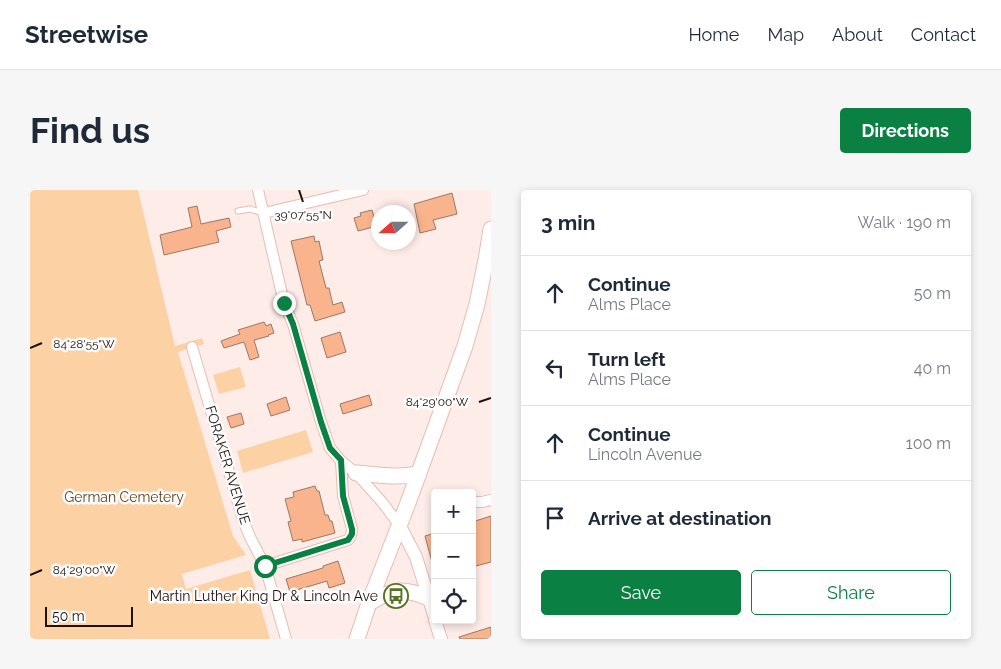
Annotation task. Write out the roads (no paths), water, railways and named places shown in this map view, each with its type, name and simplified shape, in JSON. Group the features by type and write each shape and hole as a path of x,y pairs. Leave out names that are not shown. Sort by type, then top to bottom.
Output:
{"main road":[{"path":"357,639 465,346 477,304 491,229"},
{"path":"356,473 392,476 419,474"},
{"path":"370,603 381,596 402,591 414,592 428,598"}],"street":[{"path":"258,190 284,303 293,324 330,448 356,473 400,526 416,557 431,607"},
{"path":"264,213 363,190"},
{"name":"FORAKER AVENUE","path":"192,347 243,520 265,566 286,639"},
{"path":"265,566 348,540 352,534 352,529 343,496 341,460"},
{"path":"476,502 491,500"},
{"path":"437,624 442,639"}],"lane":[{"path":"238,211 250,209 264,213"}],"place":[{"name":"Martin Luther King Dr & Lincoln Ave","path":"396,596"}],"park label":[{"name":"German Cemetery","path":"124,497"}]}
